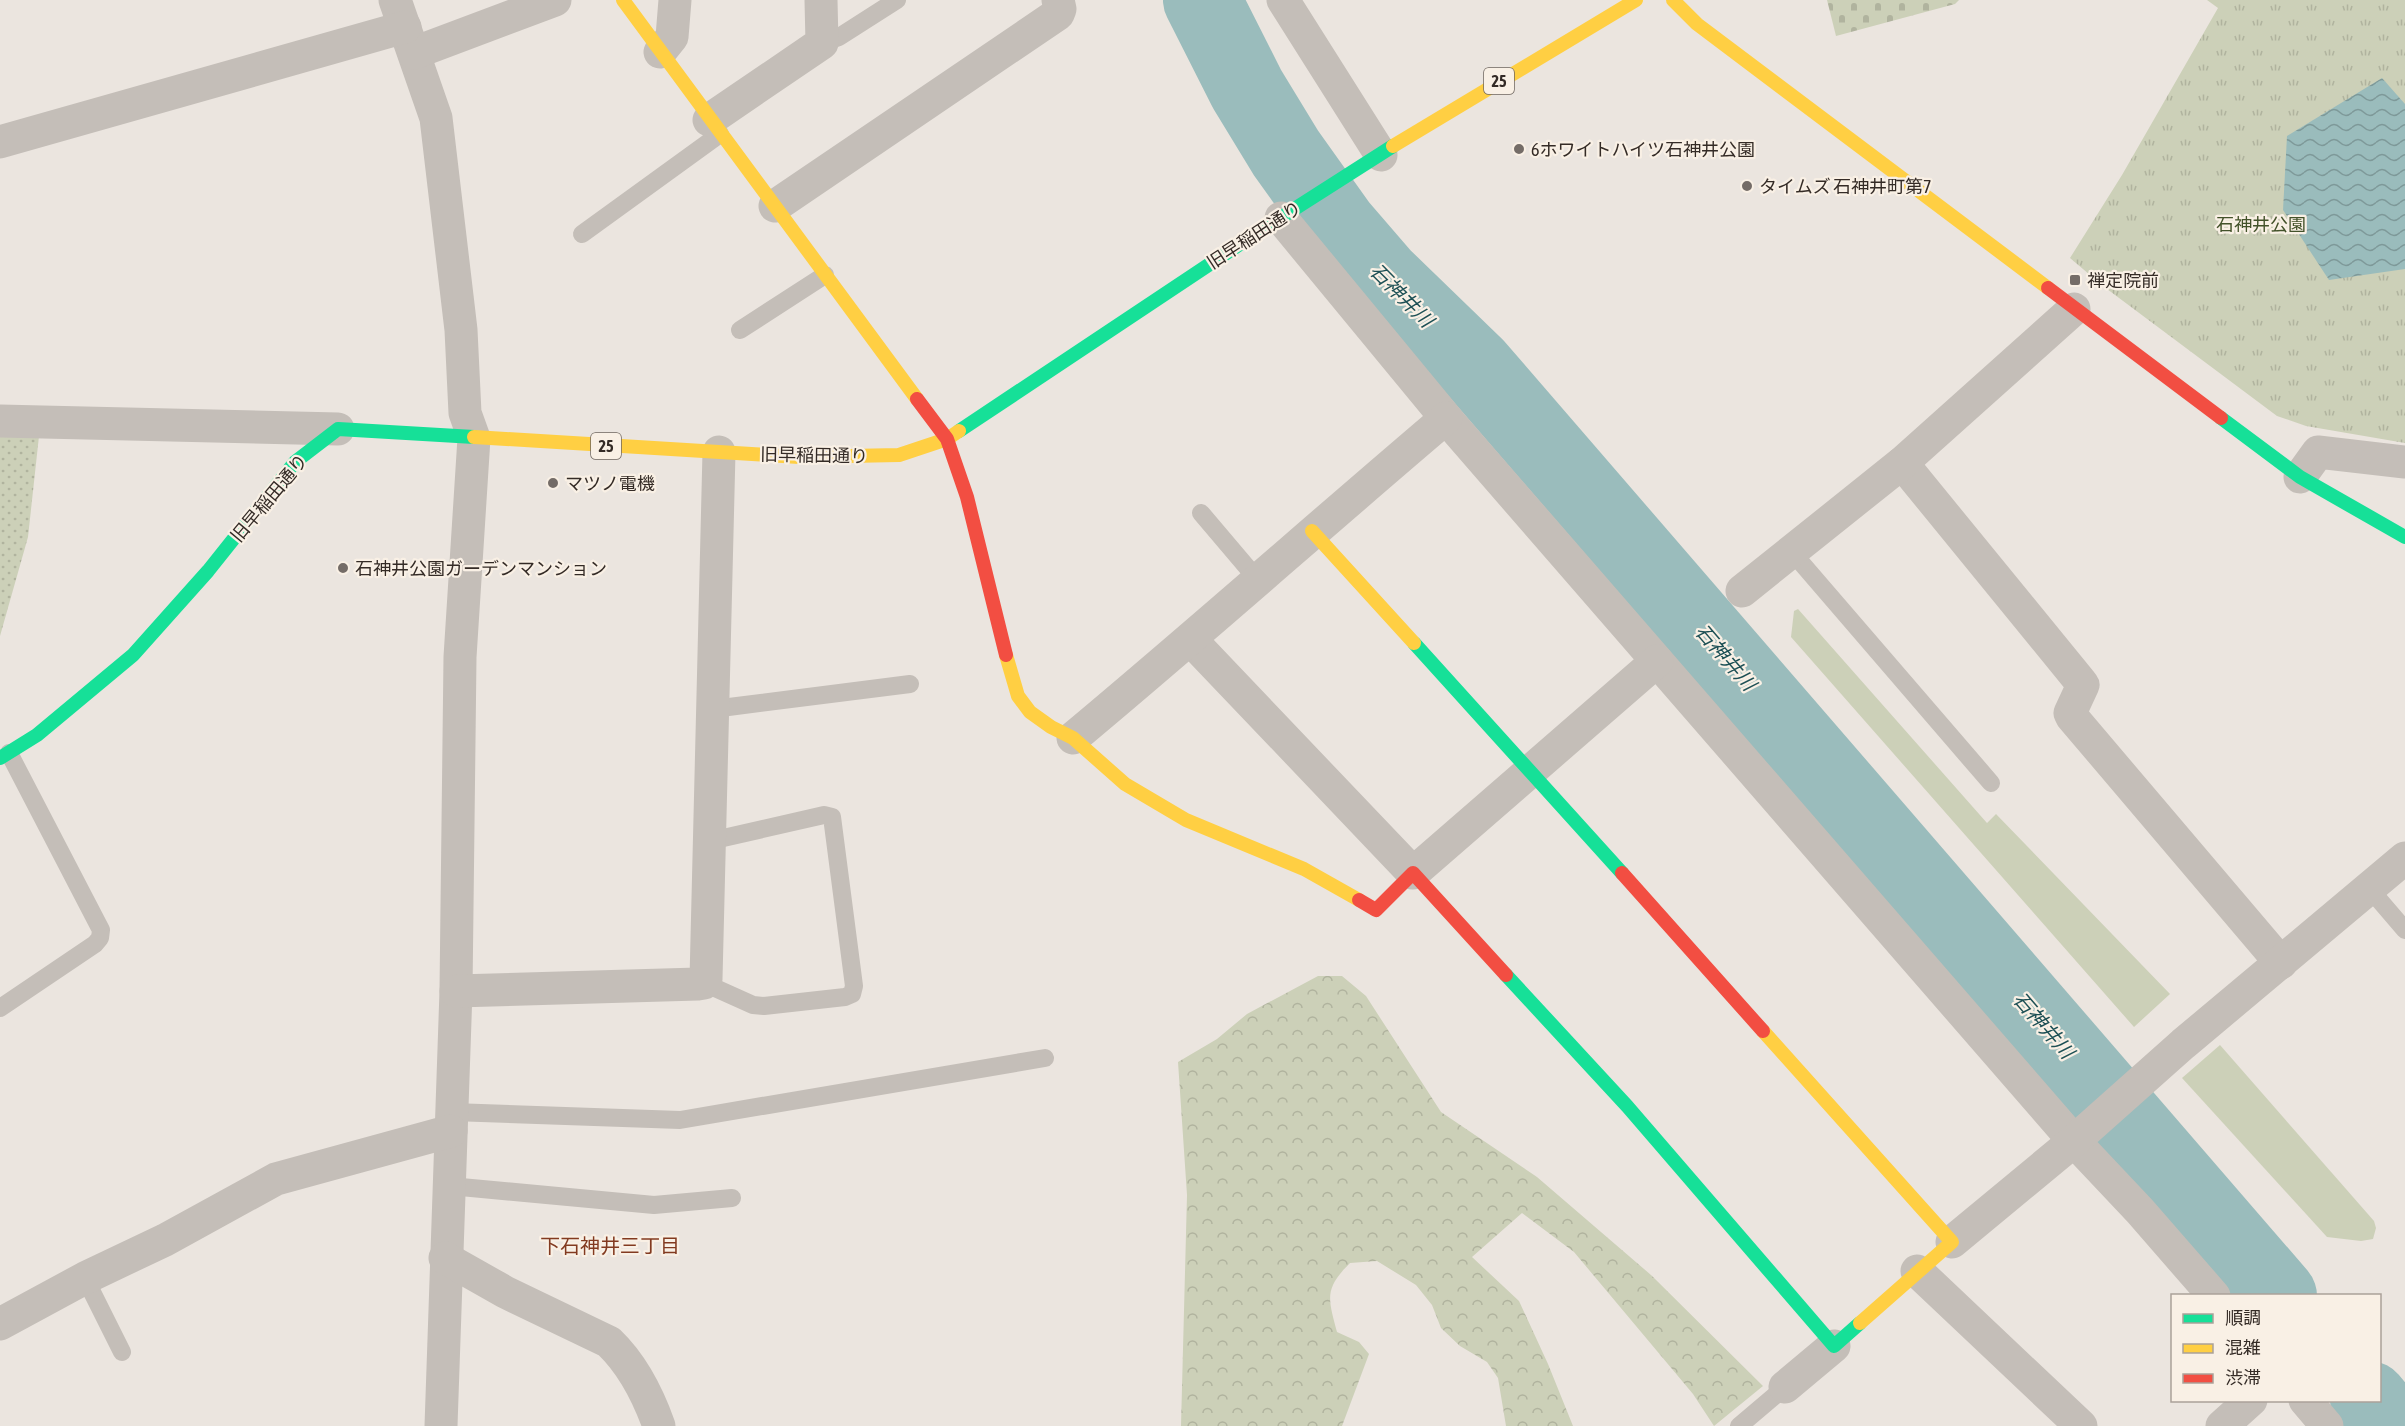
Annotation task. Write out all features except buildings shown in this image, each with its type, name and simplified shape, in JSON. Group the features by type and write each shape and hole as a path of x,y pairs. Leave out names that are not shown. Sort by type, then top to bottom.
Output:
{"street":[{"path":"0,142 404,27 555,0"},
{"path":"623,0 714,127 947,439 967,497 994,614 1018,696 1030,712 1051,727 1073,738 1125,784 1186,820 1304,869 1376,910 1413,873 1657,661"},
{"path":"660,52 672,37 675,0"},
{"path":"714,127 822,43 821,0"},
{"path":"775,207 1058,14 1060,9 1058,0"},
{"path":"1283,0 1372,160"},
{"name":"旧早稲田通り","path":"5,756 37,735 133,655 208,572 295,462 338,429 799,457 899,455 947,439 1434,120 1636,0"},
{"path":"1673,0 1697,24 2300,477 2405,537"},
{"path":"404,27 436,118 461,330 465,413 474,438 460,657 456,991 441,1426"},
{"path":"1286,215 1446,418 1657,661 2082,1134 2140,1210 2212,1294"},
{"path":"1742,591 1902,463 2074,309"},
{"path":"1073,738 1191,640 1312,531 1446,418"},
{"path":"0,421 338,429"},
{"path":"456,991 704,983 706,979 719,452"},
{"path":"2300,477 2318,452 2405,462"},
{"path":"1902,463 2083,686 2070,713 2072,717 2281,963"},
{"path":"1312,531 1532,771 1952,1242"},
{"path":"1191,640 1413,873 1627,1106 1834,1346"},
{"path":"1785,1387 1917,1271 2082,1134 2183,1044 2405,858"},
{"path":"0,1324 85,1278 165,1240 276,1179 452,1122"},
{"path":"445,1258 505,1292 609,1342 622,1354 634,1371 659,1426"},
{"path":"1917,1271 2081,1426"},
{"path":"2223,1426 2250,1402"},
{"path":"2306,1402 2327,1426"}],"lane":[{"path":"822,43 839,37 897,0"},
{"path":"582,234 714,127"},
{"path":"740,330 825,274"},
{"path":"1201,513 1257,579"},
{"path":"1792,552 1991,783"},
{"path":"713,709 909,684"},
{"path":"0,1008 95,944 100,938 100,930 5,756"},
{"path":"704,983 743,1001 764,1006 845,997 852,994 854,986 832,817 824,815 710,841"},
{"path":"2369,888 2405,930"},
{"path":"452,1122 680,1119 1045,1058"},
{"path":"450,1186 654,1205 732,1198"},
{"path":"85,1278 122,1352"},
{"path":"1739,1426 1785,1387"}],"green space":[{"path":"1827,0 1959,0 1955,4 1836,36"},
{"name":"石神井公園","path":"2207,0 2405,0 2405,443 2306,426 2277,416 2103,286 2070,258 2122,175 2218,8"},
{"path":"0,428 39,436 28,537 0,636"},
{"path":"1798,609 1987,823 1996,814 2170,994 2134,1027 1791,637 1794,611"},
{"path":"1318,976 1342,976 1366,996 1441,1112 1537,1177 1651,1275 1763,1386 1714,1426 1693,1394 1574,1252 1522,1213 1472,1257 1519,1301 1573,1426 1506,1426 1498,1378 1487,1362 1460,1346 1441,1328 1432,1305 1416,1285 1377,1261 1350,1263 1336,1280 1330,1294 1337,1332 1359,1342 1369,1354 1342,1426 1181,1426 1187,1195 1178,1062 1217,1039 1247,1014"},
{"path":"2220,1045 2374,1221 2376,1228 2373,1239 2361,1241 2327,1237 2182,1078"}],"water":[{"path":"2382,78 2405,104 2405,269 2329,280 2283,210 2287,136"}],"waterway":[{"name":"石神井川","path":"1202,0 1247,89 1286,153 1338,226 1382,277 1475,367 2276,1294"},
{"name":"石神井川","path":"2371,1402 2391,1426"}],"traffic: fast":[{"path":"959,431 1255,234 1393,146"},
{"path":"2221,418 2300,477 2405,537"},
{"path":"0,758 37,735 133,655 208,571 295,462 338,429 474,437"},
{"path":"1414,643 1622,873"},
{"path":"1506,975 1627,1106 1834,1346 1860,1323"}],"traffic: slow":[{"path":"623,0 917,399"},
{"path":"1393,146 1636,0"},
{"path":"1673,0 1697,24 2048,288"},
{"path":"474,437 799,457 899,455 947,439 959,431"},
{"path":"1312,531 1414,643"},
{"path":"1006,655 1018,696 1030,712 1051,727 1073,738 1125,784 1186,820 1304,869 1359,900"},
{"path":"1763,1031 1952,1242 1860,1323"}],"traffic: jam":[{"path":"2048,288 2221,418"},
{"path":"917,399 947,439 967,497 1006,655"},
{"path":"1359,900 1376,910 1413,873 1506,975"},
{"path":"1622,873 1763,1031"}],"place":[{"name":"6ホワイトハイツ石神井公園","path":"1519,149"},
{"name":"タイムズ 石神井町第7","path":"1747,186"},
{"name":"禅定院前","path":"2075,280"},
{"name":"マツノ電機","path":"553,483"},
{"name":"石神井公園ガーデンマンション","path":"343,568"}],"district":[{"name":"下石神井三丁目","path":"610,1245"}]}
